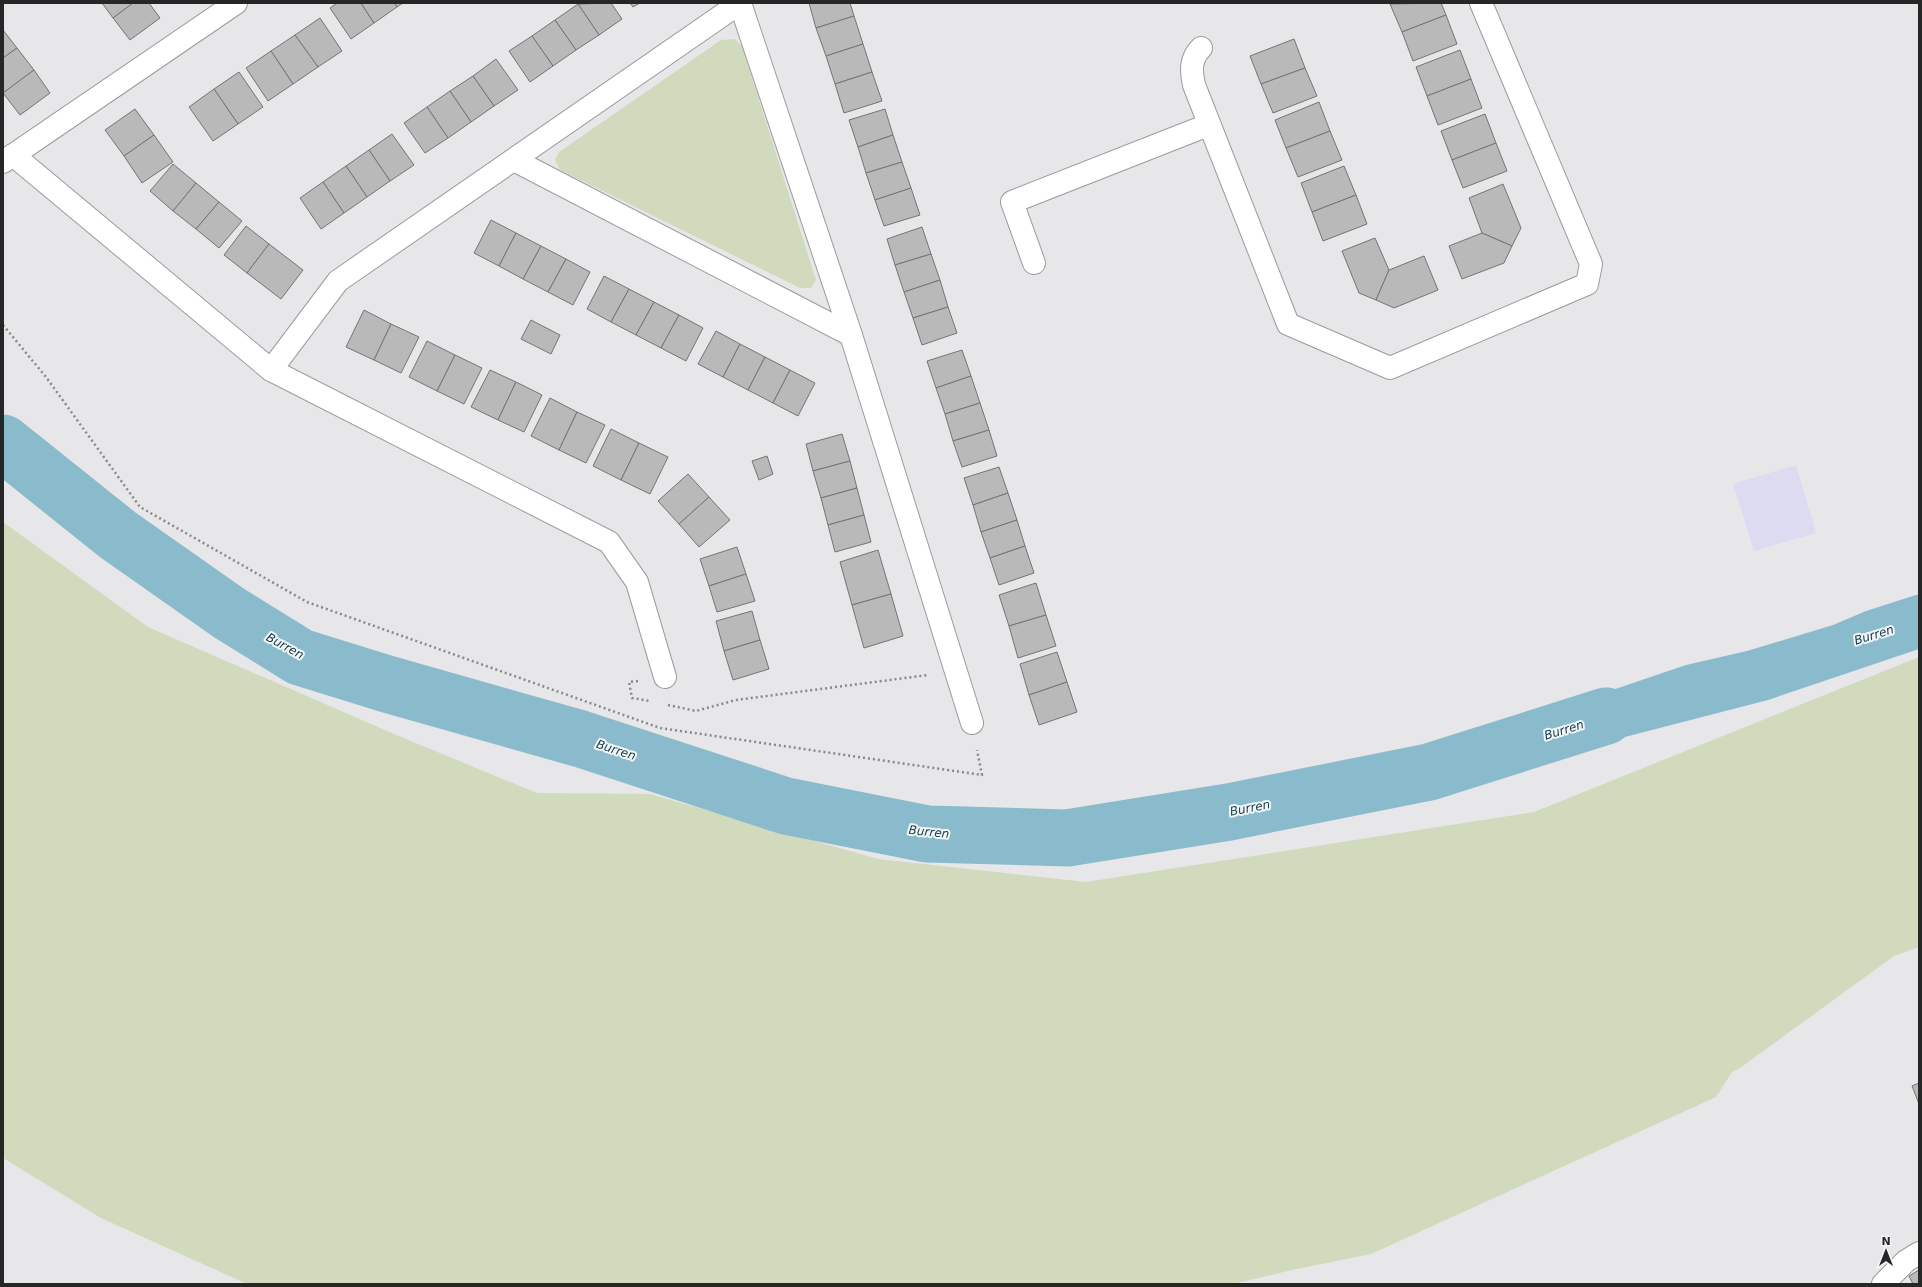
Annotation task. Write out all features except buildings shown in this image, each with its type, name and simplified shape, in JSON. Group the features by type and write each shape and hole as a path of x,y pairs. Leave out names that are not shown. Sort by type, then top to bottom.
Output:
{"street":[{"path":"271,370 338,281 740,3 851,335 972,723"},
{"path":"1200,48 1194,57 1192,76 1208,125 1288,324 1390,368 1587,284 1591,264 1481,3"},
{"path":"223,7 8,158 271,370 609,542 637,582 665,677"},
{"path":"1034,263 1012,202 1208,125"},
{"path":"514,160 851,335"},
{"path":"1883,1284 1906,1261 1919,1253"}],"path":[{"path":"3,325 46,377 140,507 307,602 660,728 982,775"},
{"path":"661,703 696,711 736,700 956,672"},
{"path":"654,702 632,698 629,682 665,677"}],"shaded area":[{"path":"1796,465 1816,533 1754,551 1733,484"}],"green space":[{"path":"735,39 742,46 816,280 811,288 800,288 560,170 555,160 559,152 721,40"},
{"path":"3,522 148,627 401,737 537,793 650,794 878,859 1086,882 1534,812 1919,657 1919,947 1894,956 1740,1068 1732,1072 1716,1097 1371,1254 1233,1284 247,1284 101,1218 3,1158"}],"water":[{"path":"1919,594 1919,649 1768,700 1563,753 1536,756 1524,720 1686,665 1747,651 1833,625 1866,611"}],"waterway":[{"name":"Burren","path":"3,443 118,535 229,613 300,657 387,684 581,739 786,806 927,834 1067,838 1229,812 1429,772 1606,716"}]}
